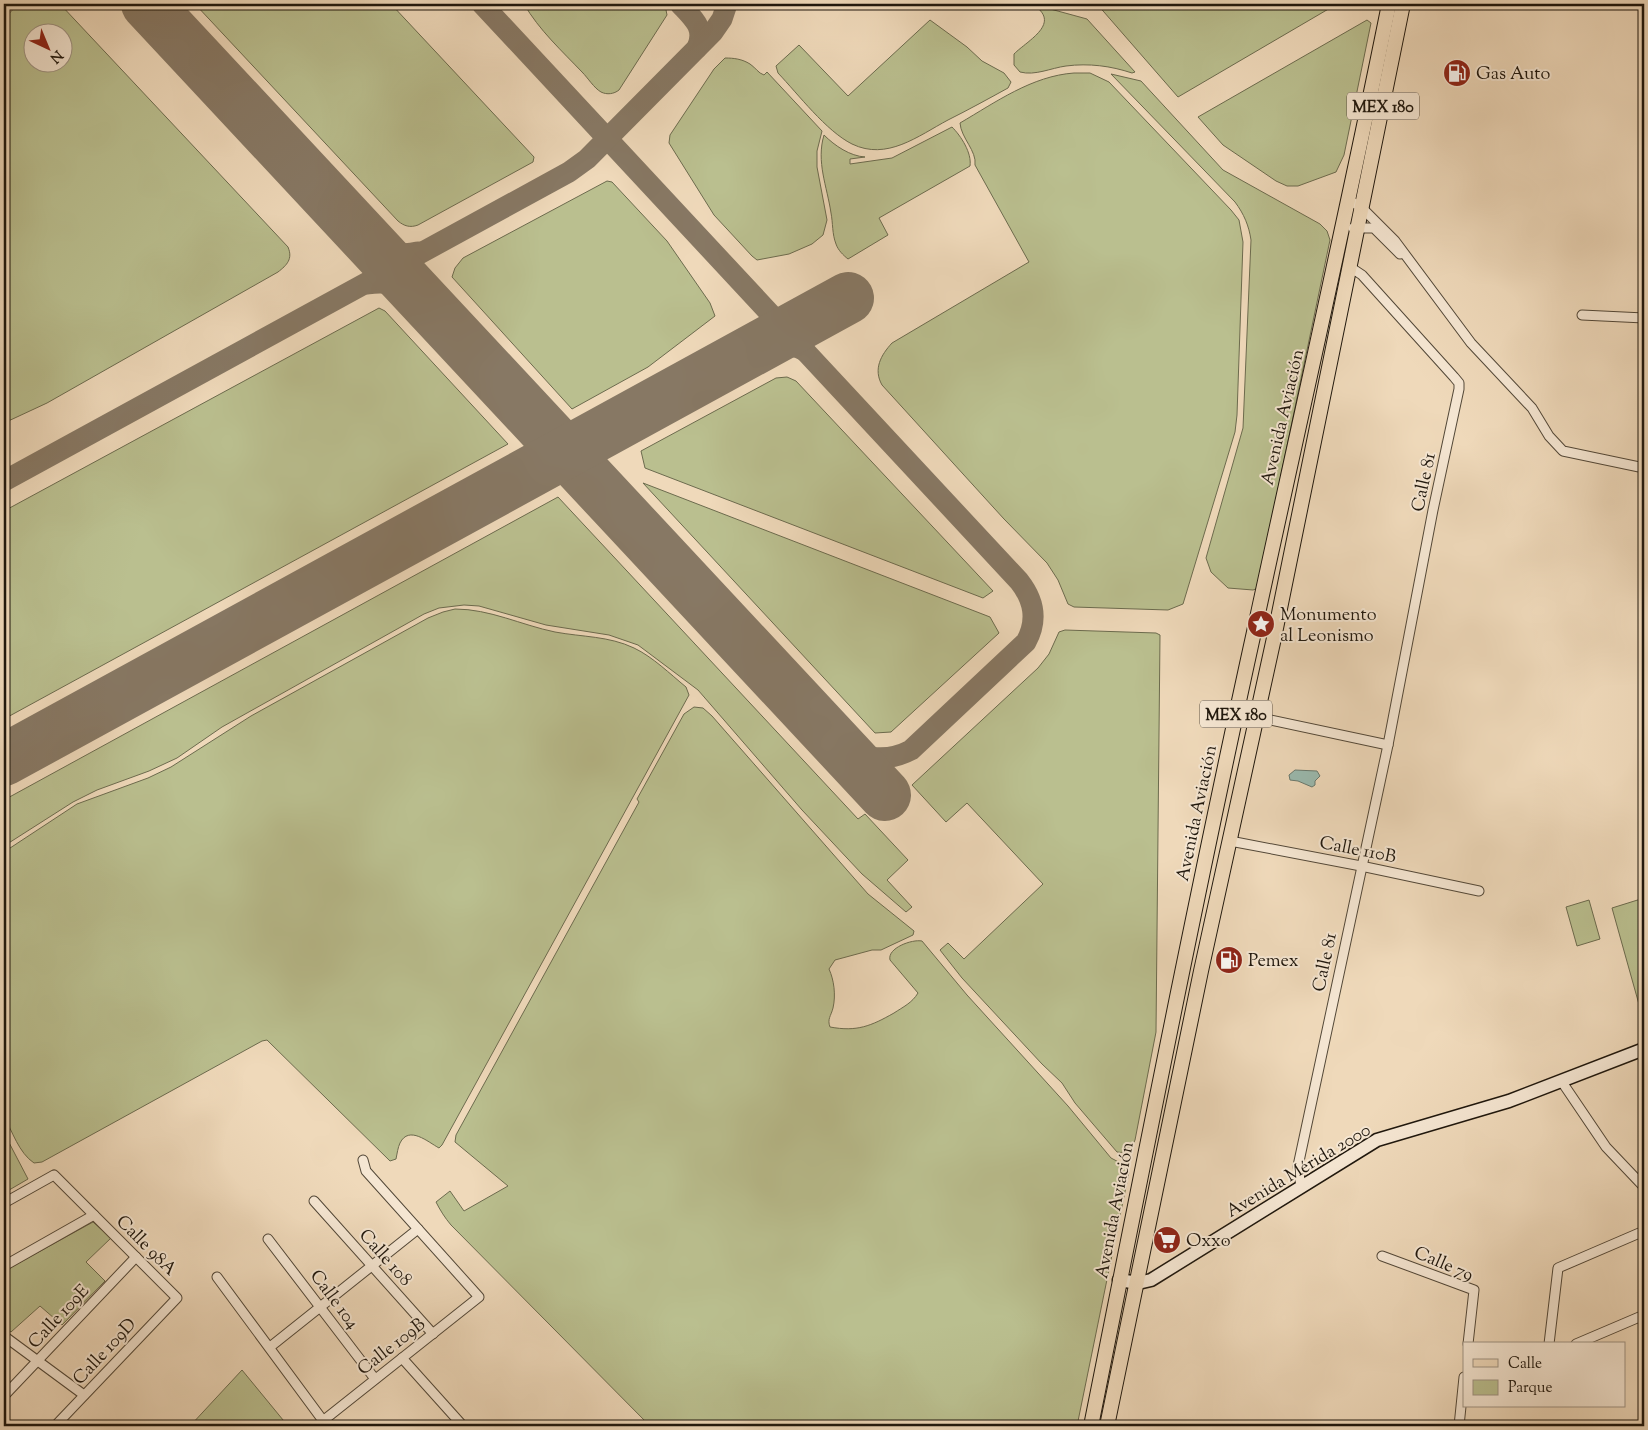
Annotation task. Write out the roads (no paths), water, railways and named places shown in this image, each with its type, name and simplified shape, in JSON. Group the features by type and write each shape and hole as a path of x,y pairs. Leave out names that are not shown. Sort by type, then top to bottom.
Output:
{"main road":[{"name":"Avenida Aviación","path":"1091,1426 1168,1039 1253,634 1349,200 1389,4"},
{"name":"Avenida Aviación","path":"1107,1426 1201,971 1257,717 1404,4"},
{"name":"Avenida Mérida 2000","path":"1138,1283 1151,1280 1377,1140 1509,1101 1562,1082 1644,1048"},
{"path":"1119,1280 1138,1283"}],"street":[{"path":"1349,200 1362,208 1395,241 1471,343 1532,408 1549,436 1563,450 1644,468"},
{"path":"1343,228 1374,228 1408,260"},
{"name":"Calle 81","path":"1301,1187 1298,1166 1388,745 1433,510 1459,389 1459,383 1362,275 1350,267"},
{"path":"1582,315 1644,318"},
{"path":"1257,717 1388,745"},
{"name":"Calle 110B","path":"1230,841 1479,891"},
{"path":"1562,1082 1606,1147 1644,1187"},
{"path":"270,1347 418,1229 366,1171 363,1160"},
{"name":"Calle 98A","path":"4,1203 54,1175 177,1298"},
{"name":"Calle 108","path":"314,1201 432,1334"},
{"path":"4,1266 94,1216"},
{"name":"Calle 109B","path":"325,1423 375,1379 479,1297 418,1229"},
{"path":"1549,1342 1558,1268 1644,1231"},
{"name":"Calle 104","path":"268,1239 375,1379"},
{"name":"Calle 79","path":"1382,1256 1474,1290 1468,1342"},
{"name":"Calle 109E","path":"4,1396 136,1257"},
{"path":"217,1277 325,1423"},
{"name":"Calle 109D","path":"55,1426 177,1298"},
{"path":"1581,1342 1644,1315"},
{"path":"4,1336 84,1395"},
{"path":"402,1358 463,1426"},
{"path":"1459,1426 1463,1398"}],"water":[{"path":"1295,770 1317,771 1320,776 1312,787 1290,780 1289,775"}],"place":[{"name":"Gas Auto","path":"1457,73"},
{"name":"Monumento al Leonismo","path":"1261,624"},
{"name":"Pemex","path":"1229,960"},
{"name":"Oxxo","path":"1167,1240"}]}
